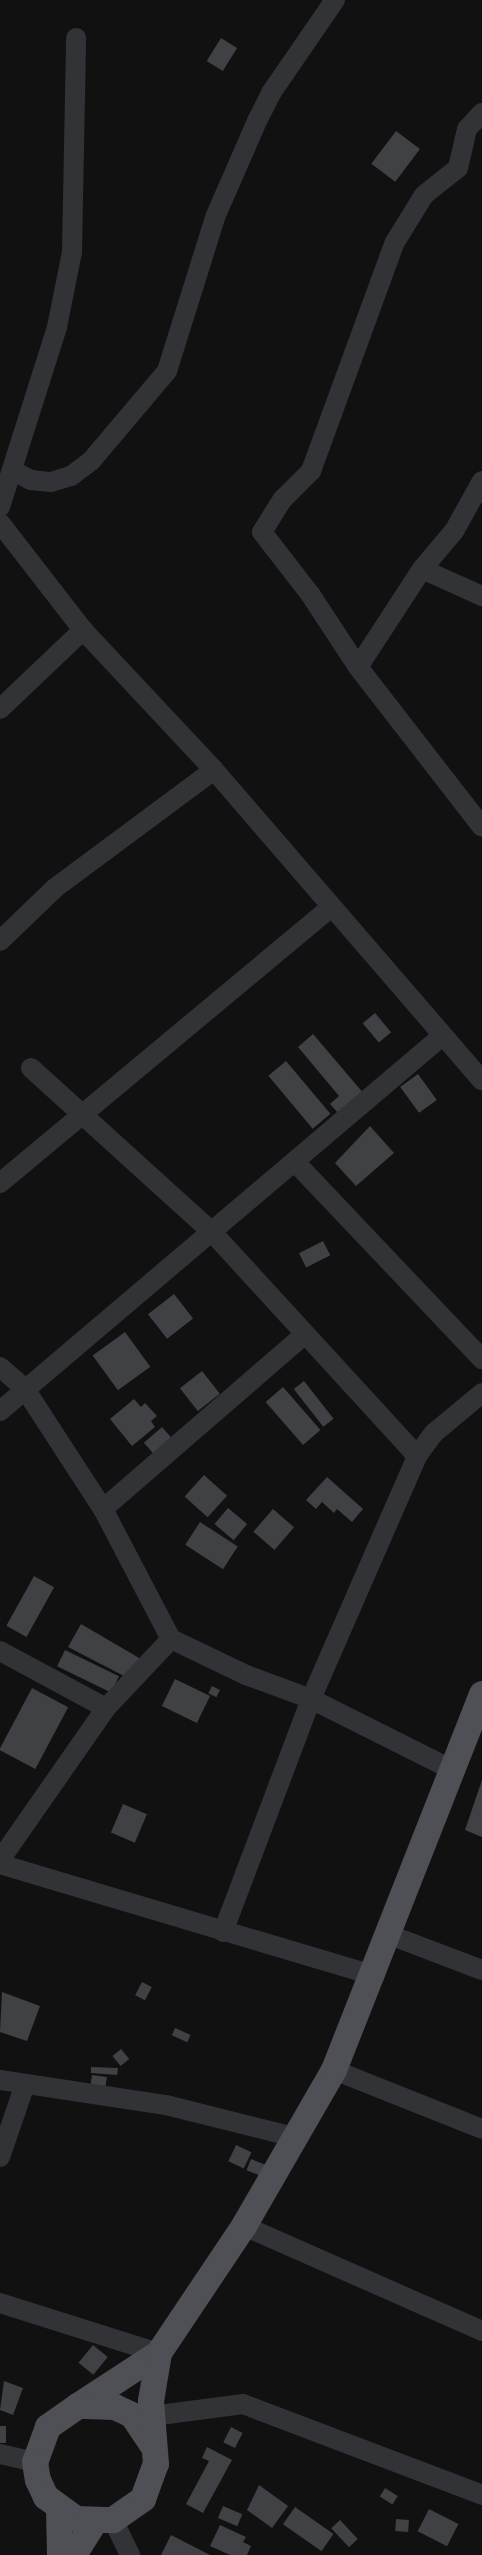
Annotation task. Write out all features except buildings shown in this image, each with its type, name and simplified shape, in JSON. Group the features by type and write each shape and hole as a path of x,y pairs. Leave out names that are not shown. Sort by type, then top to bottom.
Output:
{"main road":[{"path":"104,2521 59,2510 46,2497 36,2462 48,2427 159,2353 244,2226 334,2070 375,1976 449,1768 482,1694"},
{"path":"74,2555 104,2521 137,2506 152,2483 152,2416 159,2353"},
{"path":"78,2406 115,2407 132,2415 153,2446"},
{"path":"59,2510 60,2555"}],"street":[{"path":"12,470 31,480 51,482 71,476 91,461 167,371 216,215 258,119 271,93 335,0"},
{"path":"0,507 57,327 72,252 76,38"},
{"path":"482,114 468,129 458,168 424,195 395,242 312,471 283,499 262,532 310,594 358,667 482,827"},
{"path":"358,667 422,569 454,531 482,481"},
{"path":"0,523 82,630 214,770 482,1080"},
{"path":"422,569 482,596"},
{"path":"0,709 82,630"},
{"path":"0,941 56,888 214,770"},
{"path":"0,1183 80,1113 331,907"},
{"path":"0,1411 442,1036"},
{"path":"31,1068 210,1231 417,1456"},
{"path":"295,1162 482,1359"},
{"path":"102,1509 305,1334"},
{"path":"0,1367 24,1389 102,1509 171,1639 246,1675 312,1699 449,1768"},
{"path":"223,1932 312,1699 417,1456 434,1433 482,1393"},
{"path":"0,1860 106,1708 171,1639"},
{"path":"0,1651 106,1708"},
{"path":"0,1864 375,1976"},
{"path":"390,1936 482,1970"},
{"path":"334,2070 482,2129"},
{"path":"0,2080 166,2105 294,2137"},
{"path":"0,2157 26,2084"},
{"path":"244,2226 482,2331"},
{"path":"0,2303 159,2353"},
{"path":"152,2416 243,2404 482,2495"},
{"path":"0,2454 36,2462"},
{"path":"104,2521 130,2555"}]}
